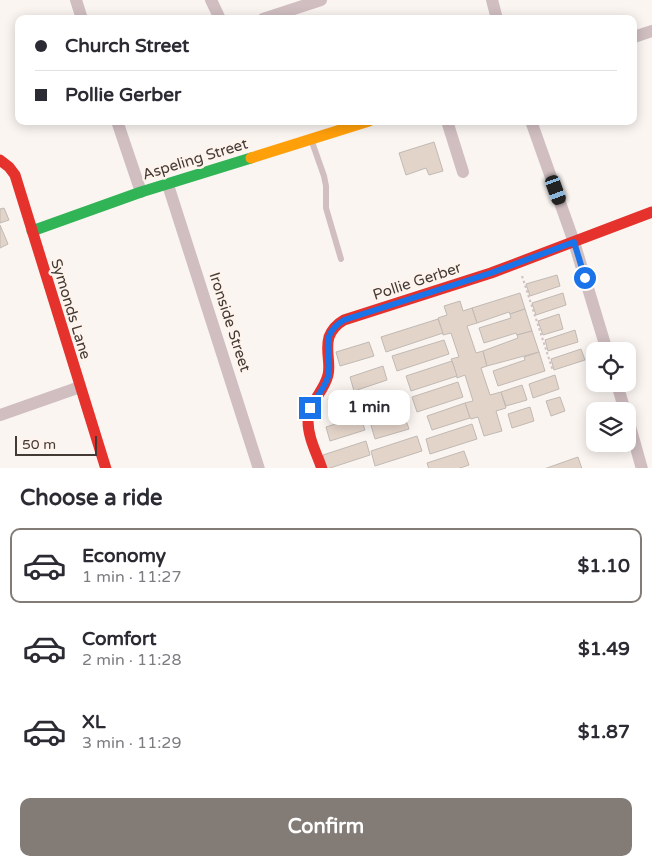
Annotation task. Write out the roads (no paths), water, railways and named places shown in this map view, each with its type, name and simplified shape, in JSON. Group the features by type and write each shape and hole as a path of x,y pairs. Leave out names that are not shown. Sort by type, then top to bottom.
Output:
{"street":[{"path":"76,0 81,15"},
{"path":"210,0 218,15"},
{"path":"275,15 321,0"},
{"path":"492,0 496,15"},
{"path":"637,36 652,31"},
{"path":"118,125 141,192"},
{"name":"Aspeling Street","path":"32,231 141,192 357,125"},
{"path":"448,125 463,172"},
{"path":"532,125 574,242 604,342"},
{"name":"Symonds Lane","path":"2,161 12,170 106,468"},
{"name":"Ironside Street","path":"168,185 259,468"},
{"name":"Pollie Gerber","path":"322,468 308,425 308,417 310,408 328,379 327,345 332,331 337,324 344,320 518,263 652,212"},
{"path":"0,415 80,388"},
{"path":"636,447 642,468"}],"lane":[{"path":"312,140 324,176 326,208 340,258"}]}
